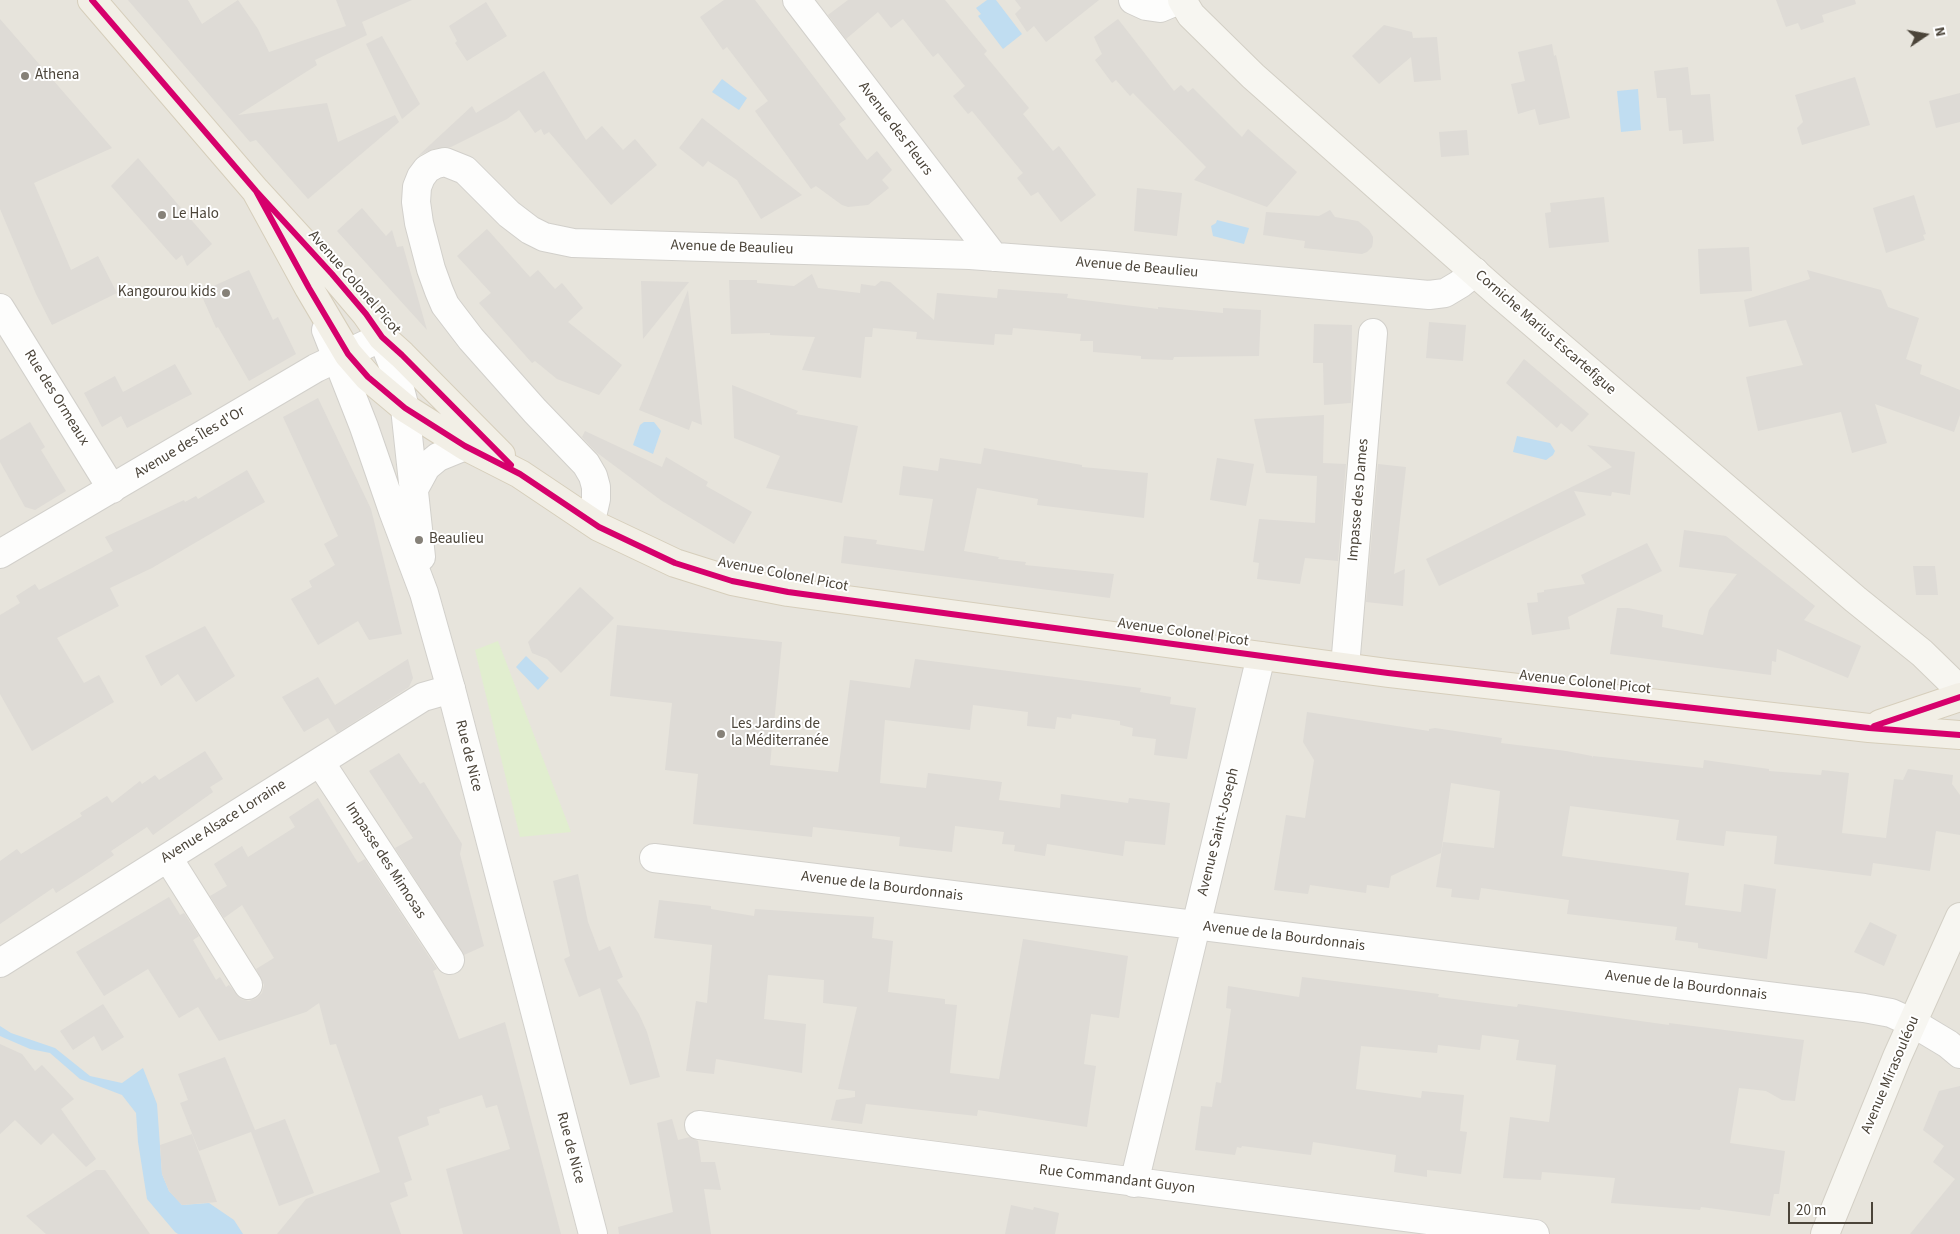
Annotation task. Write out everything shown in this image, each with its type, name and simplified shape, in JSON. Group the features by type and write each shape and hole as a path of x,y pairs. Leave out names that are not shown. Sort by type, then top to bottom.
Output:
{"main road":[{"name":"Avenue Colonel Picot","path":"92,0 256,191 332,274 382,336 520,474"},
{"name":"Corniche Marius Escartefigue","path":"1180,0 1191,15 1253,76 1474,272 1855,599 1922,653 1960,690"},
{"name":"Avenue Colonel Picot","path":"256,191 309,288 342,356 405,408 465,446 520,474 599,527 675,563 732,581 788,592 1261,656 1869,728 1960,734"},
{"name":"Corniche Marius Escartefigue","path":"1922,653 1960,660"},
{"name":"Avenue Colonel Picot","path":"1869,728 1960,697"},
{"name":"Avenue Mirasouléou","path":"1825,1234 1913,1023 1960,917"}],"street":[{"name":"Avenue des Fleurs","path":"797,0 994,257"},
{"path":"1134,0 1146,6 1160,8 1180,0"},
{"name":"Avenue de Beaulieu","path":"591,521 596,499 596,486 586,464 477,346 445,305 431,269 419,223 416,202 417,188 427,169 436,164 445,162 465,170 519,224 544,237 558,241 590,244 794,249 994,257 1428,295 1444,293 1460,284 1474,272"},
{"name":"Rue des Ormeaux","path":"0,308 112,489"},
{"name":"Impasse des Dames","path":"1345,667 1373,333"},
{"path":"382,336 395,370 405,408 424,593"},
{"name":"Avenue des Îles d'Or","path":"0,554 316,368 382,336"},
{"name":"Rue de Nice","path":"342,356 393,511 424,593 593,1234"},
{"path":"414,489 426,467 438,457 465,446"},
{"name":"Avenue Saint-Joseph","path":"1134,1183 1261,656"},
{"name":"Avenue Alsace Lorraine","path":"0,963 423,697 451,690"},
{"name":"Impasse des Mimosas","path":"320,762 450,960"},
{"path":"168,858 248,985"},
{"name":"Avenue de la Bourdonnais","path":"654,858 1864,1008 1891,1013 1913,1023 1948,1044 1960,1054"},
{"name":"Rue Commandant Guyon","path":"699,1126 1535,1234"}],"shaded area":[{"path":"0,0 1960,0 1960,1234 0,1234"}],"green space":[{"path":"498,641 571,832 520,837 475,650"}],"water":[{"path":"987,0 996,0 1022,34 1003,49 978,16 981,14 976,8"},
{"path":"722,79 747,98 739,110 712,92"},
{"path":"1638,89 1641,130 1621,132 1617,91"},
{"path":"1217,220 1249,228 1244,244 1213,236 1211,226"},
{"path":"644,422 654,422 661,431 653,454 633,445 640,425"},
{"path":"1517,436 1550,443 1555,451 1546,460 1513,452"},
{"path":"526,656 549,678 538,690 516,667"},
{"path":"0,1026 11,1033 55,1048 90,1076 122,1083 143,1068 157,1104 162,1174 169,1191 182,1205 209,1203 234,1220 243,1234 178,1234 175,1232 147,1199 138,1142 136,1113 122,1095 80,1079 50,1053 30,1049 0,1036"}],"building":[{"path":"128,0 188,0 202,24 238,0 258,29 269,52 346,26 336,0 412,0 362,22 367,35 315,60 317,65 238,115 327,103 338,142 395,115 399,122 308,199 256,140 250,142"},
{"path":"724,0 755,0 846,119 839,124 867,160 877,151 892,170 882,180 889,188 868,205 848,207 842,205 816,186 811,189 755,111 768,101 727,47 723,50 700,17"},
{"path":"848,0 945,0 987,51 984,54 1029,108 1023,114 1053,151 1059,146 1096,195 1061,222 1038,192 1031,196 1017,178 1023,173 972,111 968,114 953,96 965,86 938,53 933,57 903,19 891,28 878,12 846,39 828,15"},
{"path":"1015,0 1099,0 1046,42 1034,26 1027,32 1015,14 1021,8"},
{"path":"1776,0 1855,0 1856,4 1822,15 1824,22 1801,30 1798,23 1786,27"},
{"path":"486,2 507,36 467,61 455,43 457,41 449,26"},
{"path":"0,19 112,148 34,183 71,270 98,256 117,293 52,325 36,294 0,209"},
{"path":"1118,19 1174,91 1181,85 1188,92 1193,88 1242,137 1248,129 1297,172 1267,207 1194,180 1206,167 1133,93 1130,96 1116,80 1112,83 1095,60 1102,54 1094,37"},
{"path":"1384,25 1412,32 1413,38 1437,37 1441,80 1414,82 1411,57 1379,84 1352,56"},
{"path":"382,36 420,104 402,119 366,44"},
{"path":"1552,44 1570,118 1539,125 1535,109 1518,114 1511,84 1525,81 1518,52"},
{"path":"1688,67 1691,95 1710,94 1714,141 1683,144 1682,130 1669,131 1666,98 1657,98 1654,71"},
{"path":"544,71 586,140 602,126 623,150 635,139 657,165 611,205 549,132 544,135 541,129 535,133 519,110 507,119 451,147 433,149 418,156 472,106 476,113"},
{"path":"1855,77 1870,125 1802,145 1797,128 1803,122 1795,95"},
{"path":"1960,93 1960,122 1936,128 1929,101"},
{"path":"702,118 802,195 761,219 737,180 708,161 703,167 679,148"},
{"path":"1467,130 1469,155 1441,157 1439,132"},
{"name":"Le Halo","path":"138,158 212,244 187,266 182,255 176,260 111,186"},
{"path":"1137,188 1182,193 1177,236 1134,231"},
{"path":"1914,195 1926,234 1923,235 1925,240 1886,253 1873,208"},
{"path":"1604,197 1609,242 1549,248 1545,213 1551,212 1550,203"},
{"path":"362,208 386,236 392,230 397,247 403,246 427,330 337,231"},
{"path":"1330,210 1335,217 1358,221 1369,230 1373,237 1373,242 1372,247 1367,252 1362,254 1304,248 1305,241 1263,235 1266,212 1319,216"},
{"path":"487,229 530,277 538,270 555,289 562,283 583,308 568,322 622,365 599,395 557,379 535,361 532,363 479,303 491,293 457,256"},
{"path":"1749,247 1752,291 1700,294 1698,249"},
{"path":"249,270 273,320 278,317 296,354 249,381 218,327 216,328 200,292"},
{"path":"1807,270 1881,290 1888,307 1919,318 1906,359 1922,365 1920,374 1960,390 1960,415 1954,432 1875,404 1887,443 1852,453 1841,412 1758,431 1746,377 1803,365 1786,320 1749,327 1744,300 1810,279"},
{"path":"812,274 818,288 860,293 861,284 875,286 881,281 890,282 934,320 937,293 997,298 998,289 1068,294 1067,298 1158,309 1158,307 1223,313 1223,308 1261,310 1259,356 1174,357 1173,360 1141,359 1141,356 1093,352 1093,341 1080,341 1081,334 1013,328 1012,335 995,334 994,345 916,339 917,332 873,328 872,337 865,337 861,378 802,370 815,337 770,335 770,333 731,334 729,280 757,280 757,283 794,286"},
{"path":"641,281 689,282 643,339"},
{"path":"688,290 702,425 692,421 689,430 639,410"},
{"path":"1429,322 1466,325 1463,361 1426,358"},
{"path":"1314,324 1352,325 1351,403 1324,405 1323,363 1313,363"},
{"path":"1524,359 1589,414 1572,432 1561,423 1557,428 1506,383"},
{"path":"175,364 192,394 127,428 121,416 102,427 84,393 115,376 123,392"},
{"path":"732,385 798,411 796,414 858,426 842,503 766,488 780,456 734,438"},
{"path":"318,398 371,509 402,634 369,640 358,621 318,645 291,599 312,587 309,581 335,565 324,544 338,536 283,417"},
{"path":"1324,415 1323,463 1346,464 1338,561 1305,558 1300,584 1257,579 1259,563 1253,562 1259,519 1315,523 1317,476 1266,473 1254,419"},
{"path":"30,422 45,447 41,450 66,491 35,510 25,507 0,462 0,440"},
{"path":"585,431 662,467 666,457 708,482 706,486 752,512 734,544 662,501 596,452 582,437"},
{"path":"1587,445 1635,452 1630,495 1612,492 1611,496 1574,491 1586,515 1439,586 1426,559 1612,467"},
{"path":"984,448 1082,465 1082,467 1148,473 1144,518 1037,505 1038,499 977,488 964,551 999,557 998,559 1026,562 1025,565 1114,574 1110,598 841,563 844,536 877,540 876,544 924,551 933,499 899,495 903,466 938,471 940,458 981,464"},
{"path":"1217,458 1254,464 1246,506 1210,500"},
{"path":"1378,464 1406,467 1394,574 1405,569 1403,606 1366,602"},
{"path":"247,470 265,502 152,568 110,588 119,606 57,638 84,683 99,675 114,702 32,751 0,694 0,615 20,603 16,596 35,584 39,590 113,551 105,537 184,500 185,502 196,496 198,499"},
{"path":"1684,530 1726,536 1815,606 1804,620 1861,646 1848,678 1777,649 1776,662 1772,661 1771,675 1610,654 1617,608 1628,608 1663,615 1662,627 1703,635 1709,610 1737,574 1679,567"},
{"path":"1647,543 1662,571 1568,617 1570,629 1532,635 1527,603 1538,602 1537,593 1544,592 1544,590 1585,584 1581,575"},
{"path":"1913,566 1935,566 1938,595 1916,595"},
{"path":"580,587 614,618 561,673 547,659 532,653 528,642"},
{"path":"617,625 782,642 770,765 838,772 850,680 910,688 915,659 1141,688 1140,692 1171,697 1170,704 1196,708 1187,759 1154,755 1156,739 1132,736 1133,728 1120,725 1120,721 1072,714 1071,719 1057,717 1055,729 1027,726 1028,712 973,705 970,730 885,720 880,783 926,788 928,773 1002,782 999,800 1060,808 1061,794 1128,803 1129,798 1170,803 1165,845 1125,841 1123,856 1047,844 1045,856 1014,851 1015,845 1002,844 1004,832 955,826 952,852 899,846 900,837 813,827 812,837 693,824 698,774 665,770 672,703 610,696"},
{"path":"205,626 235,676 196,702 178,674 161,686 145,656"},
{"path":"408,659 413,678 409,687 337,733 328,718 304,732 282,697 318,677 335,705"},
{"path":"1307,712 1429,731 1429,729 1435,728 1502,738 1501,743 1566,751 1592,756 1593,758 1593,756 1703,768 1704,760 1769,769 1769,771 1821,775 1822,770 1849,773 1842,833 1886,838 1894,779 1903,780 1908,769 1953,775 1952,784 1960,795 1960,835 1936,831 1930,871 1873,863 1871,876 1774,864 1777,836 1726,831 1724,846 1676,840 1679,820 1570,806 1562,856 1689,873 1685,905 1741,912 1744,884 1776,889 1767,959 1698,948 1698,943 1675,940 1677,927 1567,914 1569,900 1481,888 1479,900 1451,897 1452,889 1436,887 1443,842 1494,848 1500,791 1451,783 1441,853 1391,876 1389,888 1367,885 1366,893 1310,885 1308,894 1274,890 1286,815 1305,818 1314,760 1303,742"},
{"path":"205,751 223,779 210,787 213,792 153,835 147,827 111,851 114,855 92,870 56,893 53,888 0,924 0,861 17,849 21,854 82,816 80,813 107,796 112,803 140,781 142,784 155,775 159,780"},
{"path":"399,753 420,784 424,782 462,844 460,854 484,946 464,955 395,848 413,838 369,771"},
{"path":"318,798 358,863 365,859 437,969 433,971 459,1039 505,1022 561,1234 463,1234 446,1169 510,1149 497,1105 486,1108 482,1095 439,1109 440,1113 427,1117 429,1125 398,1137 412,1180 404,1183 408,1196 390,1203 401,1234 277,1234 306,1199 380,1172 336,1044 330,1045 319,1003 306,1012 219,1041 198,1007 179,1018 148,969 104,996 76,952 169,897 180,915 184,913 199,936 193,940 216,980 220,977 226,987 229,985 241,999 249,1001 257,998 262,993 264,985 256,969 274,958 242,905 224,918 210,896 227,886 214,864 242,846 248,857 295,827 289,817"},
{"path":"578,874 588,922 599,951 610,946 623,977 617,980 639,1014 647,1032 660,1077 630,1085 600,988 579,997 564,959 570,956 553,881"},
{"path":"659,900 711,906 711,909 754,916 755,909 874,917 872,938 893,941 888,992 945,999 945,1004 957,1005 950,1073 999,1079 1023,939 1128,956 1119,1018 1091,1014 1084,1064 1096,1066 1087,1127 978,1110 977,1116 866,1104 862,1124 831,1120 836,1100 855,1097 855,1091 838,1089 857,1007 823,1003 824,980 768,975 764,1019 806,1024 802,1073 716,1059 714,1074 686,1071 696,1001 707,1003 712,945 654,938"},
{"path":"1870,922 1897,935 1884,966 1854,952"},
{"path":"1302,977 1439,994 1438,997 1517,1007 1518,1004 1669,1025 1669,1023 1804,1040 1795,1101 1782,1100 1766,1091 1739,1088 1730,1143 1785,1151 1779,1194 1774,1194 1770,1216 1701,1207 1700,1210 1611,1203 1615,1178 1542,1172 1541,1180 1503,1178 1510,1117 1549,1122 1556,1065 1516,1060 1519,1040 1482,1035 1480,1050 1438,1045 1437,1053 1361,1046 1356,1089 1421,1098 1422,1091 1464,1095 1460,1131 1467,1132 1461,1174 1427,1170 1427,1177 1394,1172 1396,1155 1313,1142 1311,1155 1242,1146 1241,1148 1237,1147 1235,1155 1195,1150 1201,1106 1212,1107 1216,1082 1221,1083 1231,1009 1226,1008 1228,986 1299,997"},
{"path":"103,1004 124,1037 102,1051 94,1036 73,1050 60,1031"},
{"path":"0,1044 22,1054 35,1071 42,1065 74,1099 61,1109 96,1159 86,1167 53,1133 41,1145 15,1120 0,1134"},
{"path":"225,1057 255,1130 285,1119 314,1193 279,1206 251,1132 199,1151 180,1103 188,1100 178,1074"},
{"path":"1960,1086 1960,1234 1910,1234 1955,1179 1933,1162 1944,1146 1923,1130 1939,1091"},
{"path":"672,1119 678,1140 690,1137 698,1141 701,1162 715,1162 721,1190 704,1189 711,1234 619,1234 618,1227 673,1212 657,1123"},
{"path":"192,1134 217,1202 182,1205 169,1191 162,1174 160,1145"},
{"path":"96,1170 105,1170 150,1234 46,1234 26,1216"},
{"path":"1011,1205 1033,1210 1034,1207 1059,1213 1055,1234 1005,1234"}],"cycle path":[{"path":"92,0 256,191 332,274 366,314 382,337 511,465"},
{"path":"256,191 309,288 348,354 368,377 405,408 465,446 520,474 599,527 675,563 732,581 788,592 1388,673 1869,728 1960,735"},
{"path":"1874,726 1960,697"}],"place":[{"name":"Athena","path":"25,76"},
{"name":"Le Halo","path":"162,215"},
{"name":"Kangourou kids","path":"226,293"},
{"name":"Beaulieu","path":"419,540"},
{"name":"Les Jardins de la Méditerranée","path":"721,734"}]}
